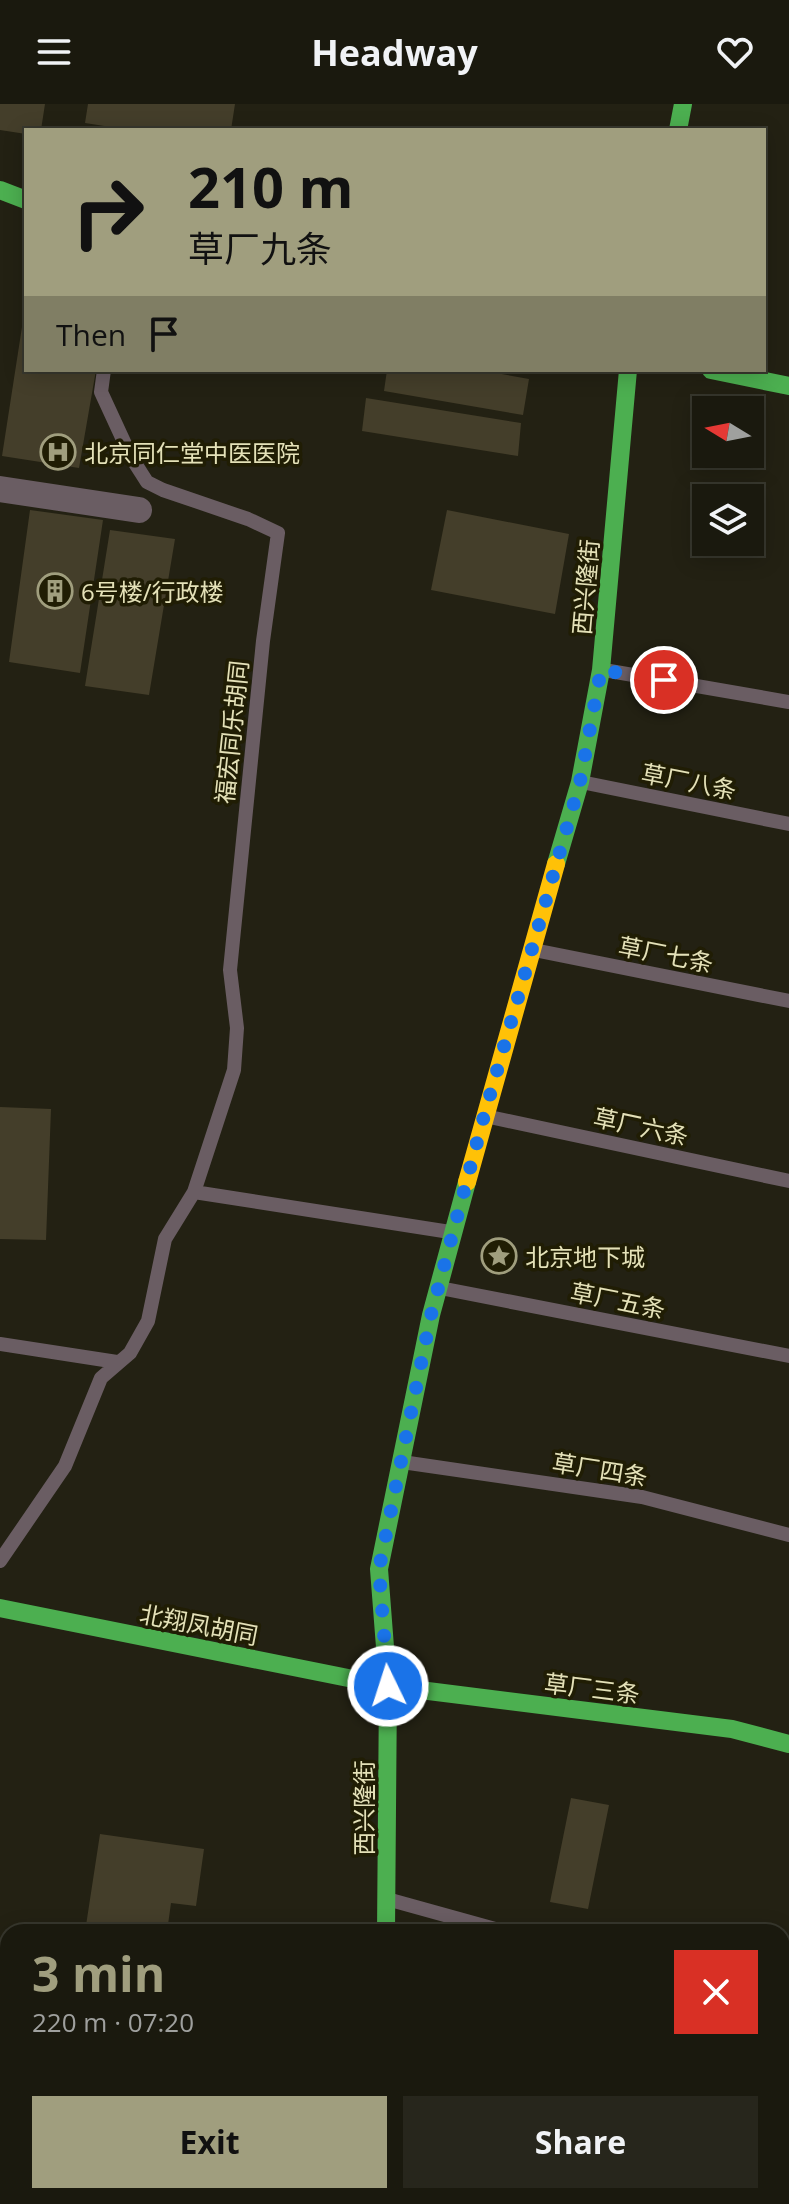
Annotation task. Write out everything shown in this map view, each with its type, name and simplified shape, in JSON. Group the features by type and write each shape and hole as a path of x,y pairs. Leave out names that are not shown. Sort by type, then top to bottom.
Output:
{"street":[{"path":"678,128 683,104"},
{"path":"0,190 24,199"},
{"name":"西兴隆街","path":"386,1924 388,1686 379,1569 439,1288 484,1116 580,782 601,670 628,372"},
{"path":"721,372 789,386"},
{"path":"0,489 139,510"},
{"name":"北翔凤胡同","path":"0,1608 388,1686"},
{"name":"草厂三条","path":"388,1686 732,1729 789,1744"}],"lane":[{"name":"福宏同乐胡同","path":"104,372 101,392 131,457 147,482 278,533 263,641 230,970 237,1028 234,1070 194,1192"},
{"path":"601,670 789,702"},
{"name":"草厂八条","path":"580,782 789,824"},
{"name":"草厂七条","path":"533,949 789,1001"},
{"name":"草厂六条","path":"484,1116 789,1181"},
{"path":"0,1561 65,1466 101,1378 130,1353 148,1321 165,1239 194,1192 455,1233"},
{"name":"草厂五条","path":"439,1288 789,1356"},
{"path":"0,1344 117,1362"},
{"name":"草厂四条","path":"401,1462 642,1497 789,1535"},
{"path":"386,1899 477,1924"}],"building":[{"path":"0,104 45,104 41,128 24,128 24,134 0,130"},
{"path":"88,104 235,104 231,128 117,128 85,123"},
{"path":"24,314 24,372 96,372 79,468 2,456"},
{"path":"387,372 491,372 529,379 523,415 384,391"},
{"path":"366,398 521,423 518,456 362,431"},
{"name":"6号楼/行政楼","path":"30,510 103,520 80,673 9,662"},
{"path":"447,510 569,534 555,614 431,590"},
{"path":"110,530 175,539 149,695 85,686"},
{"path":"0,1107 51,1109 46,1240 0,1239"},
{"path":"571,1798 609,1805 588,1909 550,1902"},
{"path":"100,1834 204,1849 196,1906 171,1903 168,1924 86,1924"}],"traffic: fast":[{"path":"678,128 683,104"},
{"path":"0,190 24,199"},
{"path":"556,864 580,782 601,670 628,372"},
{"path":"721,372 789,386"},
{"path":"386,1924 388,1686 379,1569 431,1315 467,1182"},
{"path":"0,1608 388,1686 732,1729 789,1744"}],"traffic: slow":[{"path":"467,1182 556,864"}],"place":[{"name":"北京同仁堂中医医院","path":"58,452"},
{"name":"6号楼/行政楼","path":"55,591"},
{"name":"北京地下城","path":"499,1256"}],"route":[{"path":"388,1686 379,1569 431,1315 484,1116 580,782 601,670 664,680"}]}
